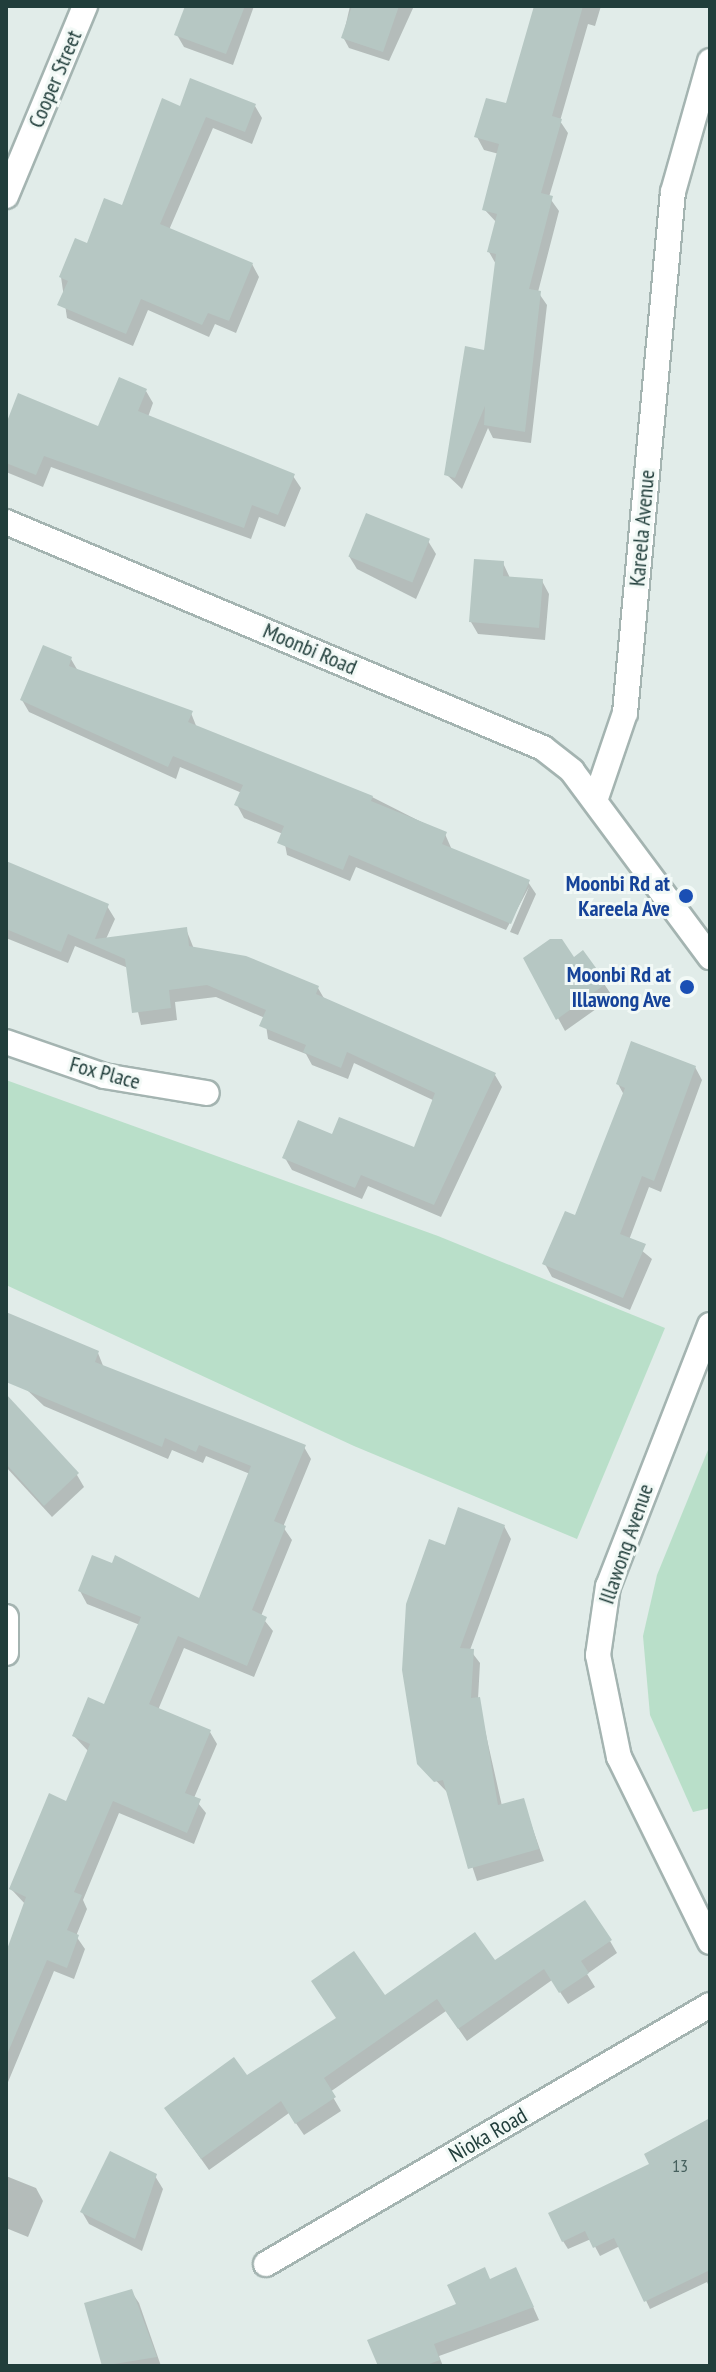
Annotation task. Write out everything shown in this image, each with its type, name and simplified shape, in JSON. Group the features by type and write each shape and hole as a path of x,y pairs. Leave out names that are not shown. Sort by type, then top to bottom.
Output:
{"street":[{"name":"Cooper Street","path":"6,196 85,6"},
{"name":"Kareela Avenue","path":"595,801 625,720 673,192 710,61"},
{"name":"Moonbi Road","path":"6,522 525,738 559,759 595,801"},
{"path":"595,801 710,957"},
{"name":"Fox Place","path":"6,1042 116,1080 207,1093"},
{"name":"Illawong Avenue","path":"710,1325 608,1586 598,1655 619,1757 710,1942"},
{"path":"6,1617 6,1653"},
{"name":"Nioka Road","path":"266,2264 710,2005"}],"green space":[{"path":"6,1080 438,1236 665,1328 577,1539 354,1446 6,1285"},
{"path":"710,1445 710,1808 693,1812 650,1715 643,1636 657,1575"}],"building":[{"path":"185,6 245,6 226,54 174,35"},
{"path":"352,6 399,6 383,52 341,38"},
{"path":"534,6 583,6 552,116 562,119 541,193 553,196 529,289 541,291 525,432 484,425 485,406 455,478 444,475 465,346 484,350 496,254 487,252 497,214 482,210 499,144 474,137 486,98 506,103"},
{"path":"190,78 256,104 245,132 206,117 160,224 253,263 229,321 208,313 202,325 141,299 126,334 57,305 68,281 59,277 75,238 87,243 104,198 122,205 162,98 180,106"},
{"path":"119,377 147,389 138,411 295,474 278,515 252,505 244,528 44,456 36,475 6,463 6,424 18,393 98,426"},
{"path":"366,513 430,539 412,582 348,557"},
{"path":"474,559 504,561 503,576 543,579 539,628 469,622"},
{"path":"43,645 72,657 69,666 193,711 188,722 373,796 371,801 447,832 442,844 530,880 511,924 349,855 343,870 277,843 284,826 234,805 243,785 173,756 168,767 20,700"},
{"path":"6,861 109,904 95,939 187,927 189,946 246,956 319,986 316,994 496,1073 434,1205 361,1175 355,1188 282,1158 298,1120 332,1134 339,1117 414,1147 435,1093 347,1052 341,1068 303,1052 306,1045 259,1026 266,1010 207,985 169,990 171,1008 132,1013 125,959 68,934 61,952 6,929"},
{"path":"550,939 562,939 574,957 583,950 607,983 556,1020 523,958"},
{"path":"631,1041 696,1066 654,1181 642,1176 620,1234 646,1244 623,1298 542,1264 565,1211 575,1215 625,1088 616,1084"},
{"path":"6,1312 99,1351 95,1362 306,1445 274,1521 286,1526 252,1610 267,1617 247,1666 178,1636 149,1704 211,1730 185,1793 201,1799 187,1833 113,1801 74,1892 82,1895 67,1930 79,1935 67,1968 47,1960 6,2057 6,1952 26,1897 9,1889 49,1793 66,1801 90,1744 72,1736 88,1697 104,1704 141,1617 78,1591 92,1555 112,1563 115,1555 199,1598 251,1466 199,1445 196,1452 165,1438 162,1447 6,1382"},
{"path":"6,1394 79,1473 44,1506 6,1464"},
{"path":"458,1507 505,1525 460,1648 474,1649 471,1698 480,1697 498,1805 524,1798 539,1849 468,1869 443,1780 434,1782 417,1764 402,1670 406,1604 429,1539 445,1545"},
{"path":"585,1900 612,1940 581,1961 589,1973 559,1993 544,1969 458,2029 437,1999 324,2078 336,2097 295,2124 281,2101 201,2159 164,2108 234,2057 247,2075 336,2018 311,1981 354,1951 385,1995 475,1932 495,1960"},
{"path":"710,2118 710,2270 644,2302 614,2238 593,2248 585,2231 562,2242 548,2213 649,2164 644,2154"},
{"path":"110,2151 157,2174 135,2239 80,2212"},
{"path":"485,2267 490,2279 516,2267 534,2307 434,2344 440,2360 424,2366 378,2366 367,2340 456,2304 447,2285"},
{"path":"132,2289 157,2357 102,2366 84,2303"}],"place":[{"name":"Moonbi Rd at Kareela Ave","path":"686,896"},
{"name":"Moonbi Rd at Illawong Ave","path":"687,987"}]}
